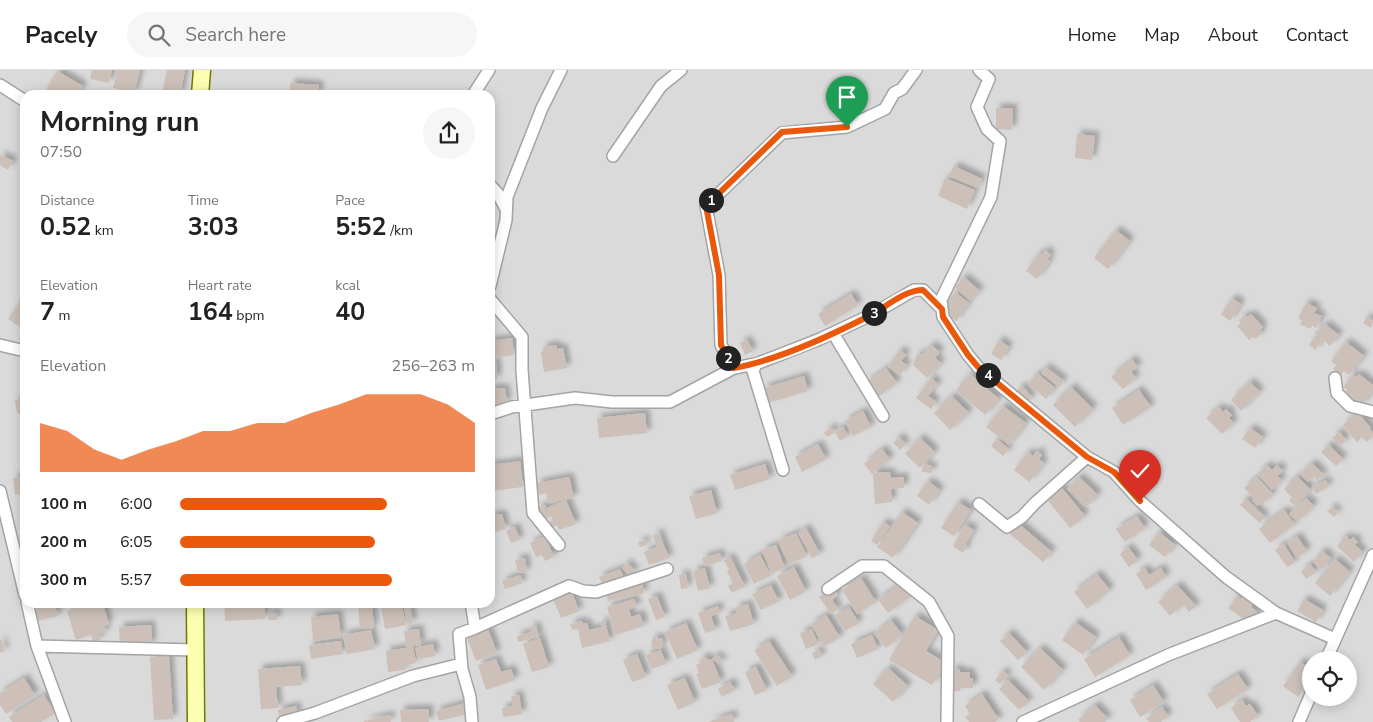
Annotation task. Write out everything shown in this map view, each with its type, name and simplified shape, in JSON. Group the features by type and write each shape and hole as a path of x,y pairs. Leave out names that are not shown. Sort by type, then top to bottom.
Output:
{"street":[{"path":"200,90 202,70"},
{"path":"476,90 489,70"},
{"path":"495,265 506,220 507,197 542,108 561,70"},
{"path":"613,156 661,86 681,70"},
{"path":"734,368 721,345 719,275 706,206 782,132 847,127 885,109 894,93 902,89 916,70"},
{"path":"979,70 989,79 977,107 987,129 1000,141 991,197 941,300 943,317 978,367 1087,457 1114,472 1140,501 1226,576 1276,613 1335,639"},
{"path":"0,85 20,98"},
{"path":"495,191 506,209"},
{"path":"495,413 525,405 575,398 612,402 670,402 734,368 756,364 833,333 871,315 914,290 923,290 942,309"},
{"path":"495,305 522,337 533,513 559,545"},
{"path":"833,333 883,416"},
{"path":"0,345 20,350"},
{"path":"756,364 753,371 783,470"},
{"path":"1335,378 1337,394 1350,406 1373,412"},
{"path":"979,504 1008,527 1022,517 1087,457"},
{"path":"0,492 20,574"},
{"path":"1330,651 1373,555"},
{"path":"828,589 862,566 884,566 929,602 948,636 947,722"},
{"path":"472,722 470,696 461,664 459,634 569,586 583,591 596,592 667,569"},
{"path":"28,608 37,646 65,722"},
{"path":"195,608 196,722"},
{"path":"472,608 475,628"},
{"path":"1023,722 1168,655 1276,613"},
{"path":"37,646 195,650"},
{"path":"283,722 315,714 414,676 461,664"},
{"path":"1299,722 1306,706"}],"shaded area":[{"path":"0,70 1373,70 1373,722 0,722"}],"building":[{"path":"92,70 112,70 109,83 90,79"},
{"path":"118,70 140,70 135,90 113,88"},
{"path":"167,70 185,70 181,90 163,90"},
{"path":"57,71 83,86 81,90 46,90"},
{"path":"290,83 319,85 319,90 290,90"},
{"path":"996,108 1013,108 1012,130 996,129"},
{"path":"1077,134 1095,136 1092,160 1075,158"},
{"path":"0,155 13,161 8,170 0,165"},
{"path":"954,166 982,179 977,188 949,176"},
{"path":"945,178 975,190 967,209 938,196"},
{"path":"1116,230 1130,241 1108,269 1094,258"},
{"path":"1045,250 1051,255 1047,260 1050,261 1037,279 1026,271 1039,253 1042,255"},
{"path":"964,277 980,291 970,301 955,287"},
{"path":"955,292 969,303 956,321 942,311"},
{"path":"851,294 858,305 825,326 818,314"},
{"path":"1232,298 1241,304 1230,321 1221,314"},
{"path":"20,302 20,327 8,319"},
{"path":"1306,303 1317,308 1314,313 1322,316 1316,328 1312,325 1310,329 1300,324 1302,320 1298,319"},
{"path":"1251,314 1263,327 1260,330 1262,333 1255,339 1253,337 1249,340 1237,326 1241,323 1239,320 1245,315 1247,317"},
{"path":"1367,317 1373,321 1371,328 1363,323"},
{"path":"1325,324 1339,335 1330,346 1323,340 1315,350 1309,345 1317,334 1315,332 1319,331"},
{"path":"512,338 514,355 495,357 495,340"},
{"path":"747,340 753,351 745,355 740,343"},
{"path":"999,340 1009,347 1001,360 991,354"},
{"path":"1346,342 1364,356 1349,375 1344,371 1341,375 1333,369 1336,365 1331,361"},
{"path":"556,345 557,349 563,348 567,368 544,372 541,352 543,347"},
{"path":"931,345 940,352 935,358 941,363 927,378 913,365 916,356 924,353"},
{"path":"900,350 906,355 901,361 907,365 900,375 888,367"},
{"path":"1132,359 1138,367 1131,372 1136,378 1123,389 1111,377"},
{"path":"495,362 496,362 497,379 495,379"},
{"path":"1045,367 1064,381 1059,387 1041,373"},
{"path":"886,368 897,383 878,397 867,382"},
{"path":"1037,373 1055,388 1046,399 1028,384"},
{"path":"970,374 999,399 985,415 956,390"},
{"path":"1353,374 1356,377 1359,374 1373,385 1373,391 1361,406 1345,393 1347,390 1343,387"},
{"path":"804,376 808,391 768,403 764,388"},
{"path":"931,378 938,384 928,396 936,402 931,409 916,398"},
{"path":"1250,382 1260,392 1241,411 1231,400"},
{"path":"1022,386 1032,398 1026,403 1016,391"},
{"path":"1071,387 1093,409 1075,427 1053,405"},
{"path":"505,388 507,404 495,405 495,389"},
{"path":"1139,390 1151,407 1123,425 1112,408"},
{"path":"952,396 969,413 950,430 934,413"},
{"path":"15,400 20,400 20,414 17,414"},
{"path":"1003,406 1026,423 1009,445 986,427"},
{"path":"1219,407 1223,412 1226,409 1232,415 1229,418 1234,423 1222,434 1206,418"},
{"path":"863,411 871,427 853,436 845,421"},
{"path":"1357,412 1373,433 1373,436 1367,442 1362,437 1357,442 1342,426"},
{"path":"645,413 647,433 599,438 597,418"},
{"path":"831,427 835,432 828,437 824,433"},
{"path":"843,427 848,436 840,441 835,432"},
{"path":"1250,428 1263,437 1255,448 1242,439"},
{"path":"1339,432 1346,440 1340,446 1332,438"},
{"path":"899,437 906,444 900,450 893,443"},
{"path":"920,438 935,452 920,468 905,454"},
{"path":"997,439 1009,449 1003,456 991,446"},
{"path":"818,444 826,459 802,472 795,457"},
{"path":"1329,445 1343,459 1336,466 1321,452"},
{"path":"882,449 890,459 872,474 864,464"},
{"path":"1037,451 1042,455 1039,459 1044,463 1029,482 1014,470 1028,452 1033,456"},
{"path":"520,461 523,487 495,490 495,464"},
{"path":"1312,463 1324,475 1317,480 1314,476 1308,482 1300,474"},
{"path":"765,464 770,479 735,490 730,475"},
{"path":"923,465 932,466 932,473 922,472"},
{"path":"1267,465 1272,470 1277,465 1283,471 1277,476 1282,480 1272,490 1257,474"},
{"path":"890,472 891,478 904,477 904,488 891,489 892,502 875,504 873,473"},
{"path":"1297,476 1311,490 1294,506 1289,500 1292,498 1284,489"},
{"path":"20,477 20,494 15,495 13,478"},
{"path":"569,477 574,498 548,503 546,493 539,495 537,483"},
{"path":"1079,477 1098,495 1086,507 1067,489"},
{"path":"1257,477 1273,494 1261,505 1257,506 1252,500 1254,498 1244,488"},
{"path":"1326,480 1329,486 1316,494 1312,487"},
{"path":"928,481 940,490 929,505 917,496"},
{"path":"1061,487 1085,516 1070,528 1046,498"},
{"path":"711,490 717,513 696,519 689,496"},
{"path":"1306,498 1314,506 1297,522 1289,514"},
{"path":"1246,499 1265,517 1260,523 1240,505"},
{"path":"566,500 576,524 559,530 557,525 551,528 549,522 553,520 547,508"},
{"path":"958,502 971,510 954,536 941,528"},
{"path":"545,505 550,517 542,520 537,508"},
{"path":"1332,507 1338,513 1334,517 1327,511"},
{"path":"1284,510 1295,524 1270,543 1259,529"},
{"path":"902,512 918,523 893,558 877,547"},
{"path":"502,514 506,529 495,532 495,515"},
{"path":"1137,516 1145,528 1125,542 1116,529"},
{"path":"883,522 890,526 877,545 871,541"},
{"path":"1019,524 1052,552 1043,562 1010,534"},
{"path":"965,525 974,530 963,553 953,546"},
{"path":"515,527 520,540 511,543 506,531"},
{"path":"806,528 820,554 812,558 798,533"},
{"path":"1159,532 1175,545 1165,557 1149,545"},
{"path":"659,533 669,558 649,565 644,552 657,547 653,535"},
{"path":"796,533 807,556 789,564 778,541"},
{"path":"545,536 554,557 545,561 542,555 536,557 530,543"},
{"path":"1297,536 1307,551 1297,558 1287,543"},
{"path":"1346,536 1350,540 1353,537 1358,542 1355,545 1363,552 1354,562 1337,546"},
{"path":"645,540 646,545 640,547 638,542"},
{"path":"1284,544 1295,562 1287,567 1275,550"},
{"path":"776,545 785,568 771,573 762,550"},
{"path":"1128,547 1138,560 1129,567 1120,554"},
{"path":"1322,551 1331,558 1322,570 1313,562"},
{"path":"720,553 722,561 704,566 702,558"},
{"path":"760,555 771,575 754,584 744,564"},
{"path":"730,557 745,586 732,593 728,586 733,583 724,560"},
{"path":"525,558 527,572 518,573 515,560"},
{"path":"1335,559 1350,572 1330,596 1315,583"},
{"path":"627,563 635,571 630,576 622,568"},
{"path":"1310,564 1316,572 1306,579 1301,571"},
{"path":"794,567 806,591 790,600 777,576"},
{"path":"705,568 710,588 698,591 693,571"},
{"path":"1145,568 1149,575 1161,568 1166,577 1146,590 1136,574"},
{"path":"620,569 625,580 605,589 599,577"},
{"path":"686,574 688,588 681,589 679,575"},
{"path":"1097,574 1110,590 1087,609 1074,592"},
{"path":"520,575 523,583 505,589 502,581"},
{"path":"861,578 876,602 857,614 842,590"},
{"path":"642,583 644,593 608,601 605,590"},
{"path":"900,584 910,597 888,613 878,600"},
{"path":"771,585 779,601 761,610 752,594"},
{"path":"1177,585 1196,606 1189,612 1183,604 1170,616 1158,602"},
{"path":"833,588 838,595 832,600 838,609 831,614 819,597"},
{"path":"571,590 579,611 561,618 552,597"},
{"path":"657,596 665,617 656,620 648,599"},
{"path":"1237,596 1241,599 1243,596 1252,603 1251,606 1258,614 1254,620 1250,617 1246,621 1228,608"},
{"path":"634,599 637,607 629,609 631,617 640,614 644,626 615,635 607,607"},
{"path":"1304,599 1323,610 1316,622 1297,611"},
{"path":"748,604 754,624 730,631 725,616 737,613 735,608"},
{"path":"718,606 720,613 711,616 716,630 705,633 698,613"},
{"path":"849,607 859,623 845,631 835,615"},
{"path":"34,608 56,608 58,616 37,621"},
{"path":"76,608 104,608 109,624 104,626 107,632 99,634 101,639 93,642 91,635 76,640 67,611"},
{"path":"224,608 264,608 265,619 225,621"},
{"path":"358,608 372,608 374,628 360,629"},
{"path":"381,608 402,608 406,625 385,629"},
{"path":"404,608 410,608 413,623 407,624"},
{"path":"267,613 277,613 277,620 268,620"},
{"path":"338,614 341,637 313,641 311,617"},
{"path":"826,615 840,637 824,647 811,624"},
{"path":"915,616 938,630 926,651 946,663 932,685 889,660"},
{"path":"891,620 902,634 886,648 874,634"},
{"path":"582,621 583,624 587,623 589,630 602,627 600,622 605,621 610,641 582,648 578,629 572,630 570,624"},
{"path":"1075,622 1096,637 1083,655 1062,640"},
{"path":"686,623 698,650 677,659 665,632"},
{"path":"151,625 152,645 120,646 119,627"},
{"path":"536,626 539,637 518,642 517,636 531,632 530,627"},
{"path":"419,629 421,645 406,647 404,631"},
{"path":"488,629 497,653 476,661 467,638"},
{"path":"812,629 818,644 806,649 800,633"},
{"path":"371,630 375,649 347,654 343,635"},
{"path":"1009,633 1027,652 1018,660 1000,641"},
{"path":"872,635 878,649 857,658 851,644"},
{"path":"0,637 5,651 0,653"},
{"path":"653,637 663,639 661,649 651,647"},
{"path":"1119,637 1130,655 1095,677 1084,659"},
{"path":"540,638 549,667 532,672 523,644"},
{"path":"341,641 343,654 311,659 309,645"},
{"path":"769,641 792,676 777,686 754,650"},
{"path":"433,644 435,656 418,659 415,648"},
{"path":"413,647 416,663 405,665 405,670 388,672 386,651"},
{"path":"1040,648 1063,670 1044,690 1021,667"},
{"path":"661,650 666,664 651,669 646,655"},
{"path":"819,650 822,656 815,660 812,653"},
{"path":"637,654 646,677 632,682 623,660"},
{"path":"716,655 723,661 720,665 712,659"},
{"path":"169,656 173,719 154,720 150,657"},
{"path":"706,657 708,660 712,659 721,682 702,689 696,674 699,673 696,665 701,663 699,659"},
{"path":"496,659 501,672 511,669 515,680 486,690 478,665"},
{"path":"1300,662 1302,663 1302,691 1298,697 1283,686"},
{"path":"300,666 302,685 276,687 278,708 261,709 258,669"},
{"path":"756,667 767,690 755,695 745,672"},
{"path":"888,668 908,686 893,702 873,684"},
{"path":"952,669 960,670 960,672 970,672 970,678 973,678 973,688 960,688 960,691 952,691"},
{"path":"1003,671 1008,675 1000,684 995,680"},
{"path":"1238,674 1248,689 1217,709 1207,694"},
{"path":"24,678 35,695 6,714 0,705 0,693"},
{"path":"685,678 695,702 678,710 667,685"},
{"path":"1008,680 1029,701 1019,710 999,689"},
{"path":"730,682 735,690 722,697 718,689"},
{"path":"1153,685 1164,702 1140,717 1130,700"},
{"path":"982,694 999,720 995,722 969,722 965,717 970,714 965,706"},
{"path":"44,695 55,713 41,722 12,722 9,717"},
{"path":"519,695 522,714 503,717 502,708 513,706 511,696"},
{"path":"1242,700 1246,706 1250,704 1258,716 1250,722 1240,722 1231,708"},
{"path":"465,703 468,714 439,721 436,711"},
{"path":"1095,705 1108,719 1105,722 1080,722 1078,720"},
{"path":"296,706 298,715 280,719 278,710"},
{"path":"1162,707 1168,716 1161,722 1149,722 1146,719"},
{"path":"429,709 429,722 401,722 400,710"},
{"path":"732,714 734,722 708,722"},
{"path":"390,715 391,722 364,722 364,721"}],"route":[{"path":"847,127 782,132 706,206 719,275 721,345 734,368 756,364 820,339 871,315 914,290 923,290 942,309 943,317 978,367 1087,457 1114,472 1140,501"}]}
